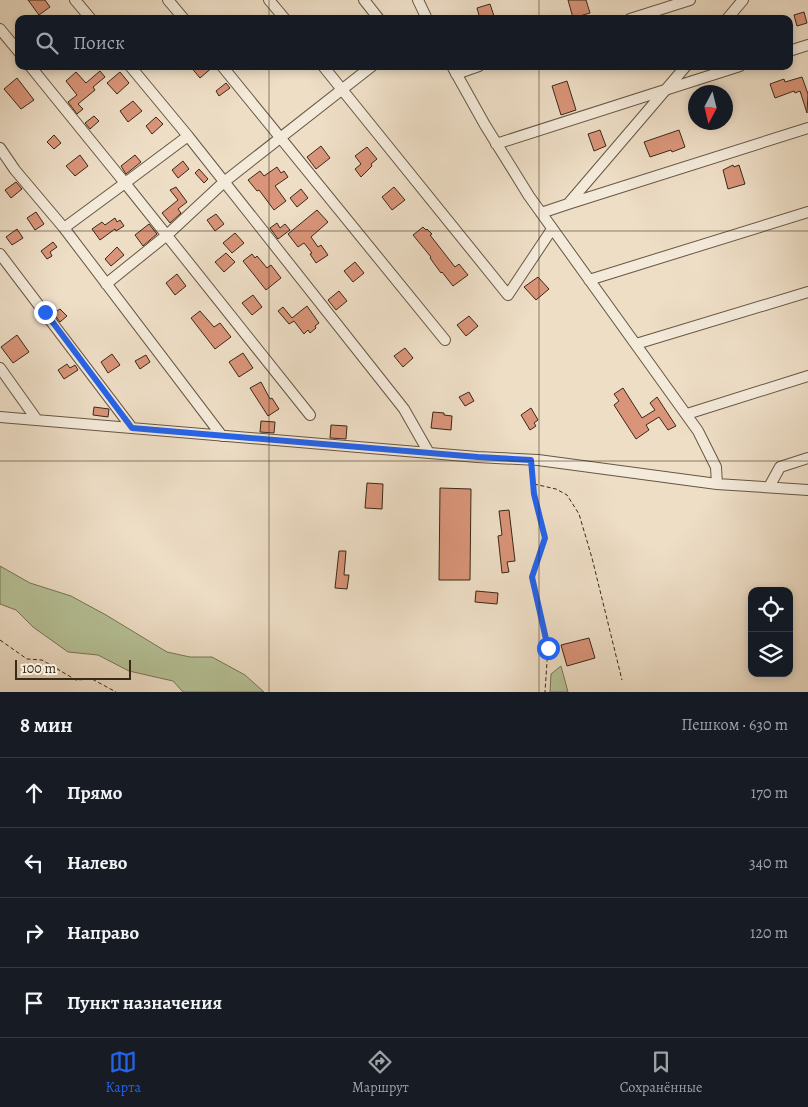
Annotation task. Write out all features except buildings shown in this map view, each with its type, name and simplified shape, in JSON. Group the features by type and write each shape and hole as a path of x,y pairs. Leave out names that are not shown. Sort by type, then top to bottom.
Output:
{"street":[{"path":"75,0 88,15"},
{"path":"168,0 181,15"},
{"path":"269,0 281,15"},
{"path":"364,0 376,15"},
{"path":"418,0 425,15"},
{"path":"643,15 690,0"},
{"path":"730,15 743,0"},
{"path":"0,29 15,47"},
{"path":"793,50 808,45"},
{"path":"33,70 310,415"},
{"path":"133,70 188,136 404,409 429,453"},
{"path":"225,70 445,340"},
{"path":"326,70 508,295 552,229"},
{"path":"106,284 167,235 224,182 367,70"},
{"path":"454,70 496,144 540,213 698,430 716,467 717,484"},
{"path":"568,204 683,70"},
{"path":"496,144 728,70"},
{"path":"540,213 808,128"},
{"path":"64,228 188,136"},
{"path":"0,148 15,170 64,228 222,436"},
{"path":"589,280 808,212"},
{"path":"0,254 132,428"},
{"path":"636,344 808,292"},
{"path":"0,368 37,420"},
{"path":"687,414 808,376"},
{"path":"0,417 531,460 717,484 808,490"},
{"path":"769,488 780,467 808,458"}],"path":[{"path":"531,460 533,484 545,538 532,577 548,648 545,692"},
{"path":"533,484 556,489 567,495 579,514 592,558 622,680"},
{"path":"0,640 28,659 42,660 76,680 92,679 115,692"}],"green space":[{"path":"0,566 30,583 71,596 167,652 190,657 212,657 245,675 264,692 183,692 173,681 129,671 98,655 68,652 33,627 16,610 0,604"},
{"path":"561,666 568,692 550,692 551,674"}],"route":[{"path":"45,312 132,428 531,460 534,494 545,538 532,577 548,648"}]}
